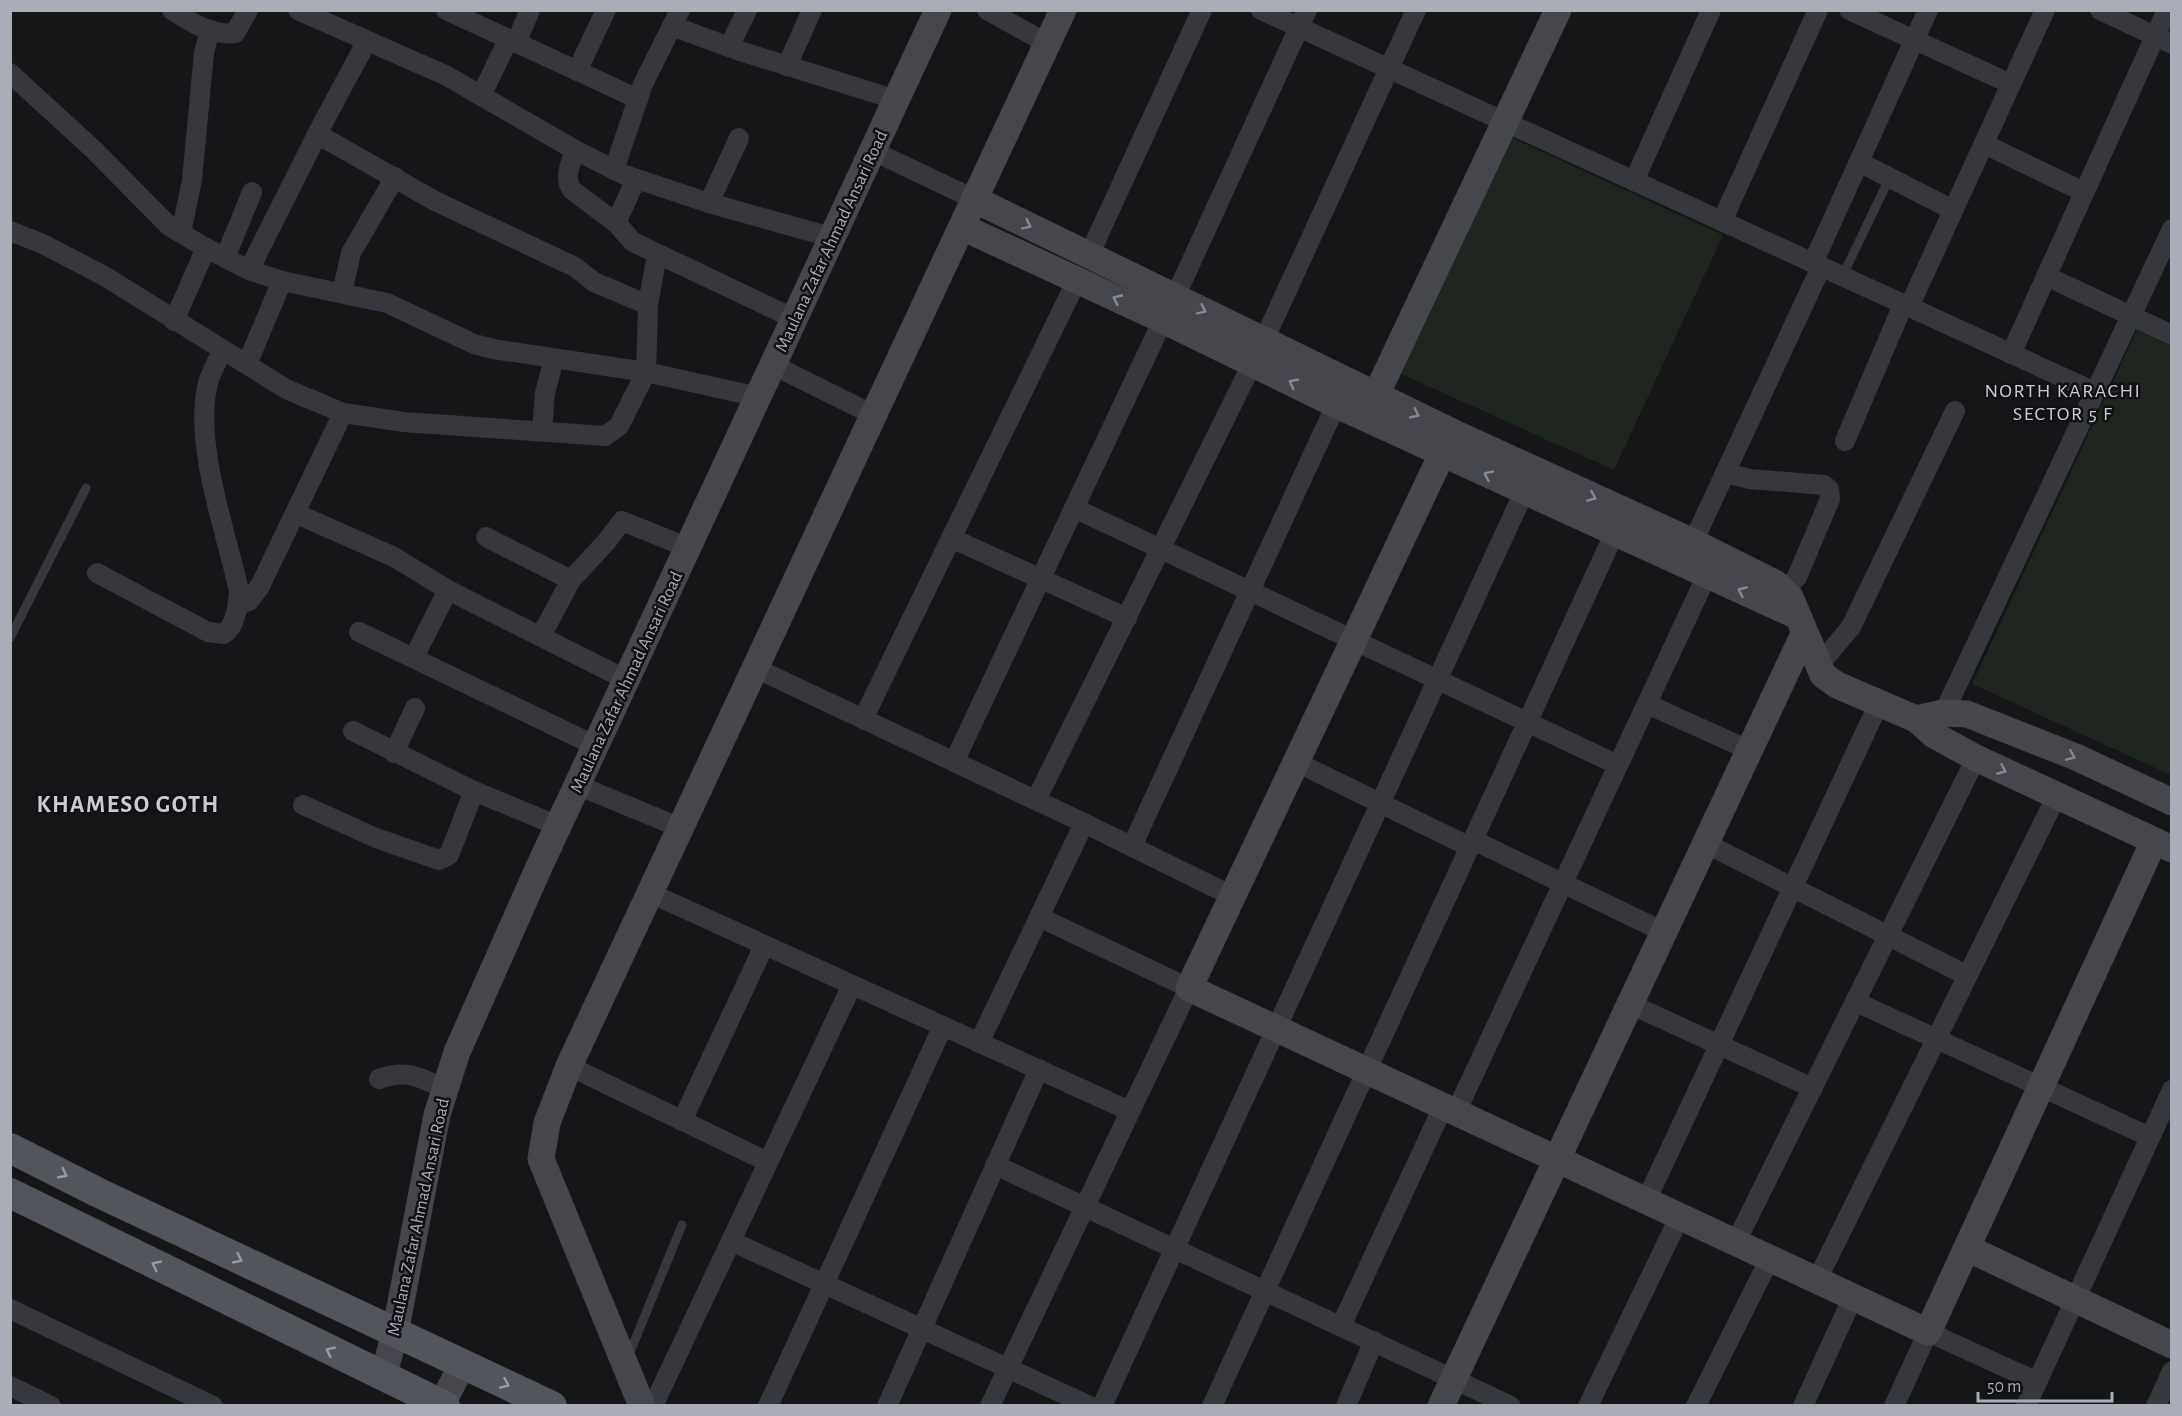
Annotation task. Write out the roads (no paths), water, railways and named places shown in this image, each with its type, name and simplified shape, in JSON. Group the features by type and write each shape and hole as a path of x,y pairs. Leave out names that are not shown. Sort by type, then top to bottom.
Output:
{"main road":[{"path":"10,1148 552,1406"},
{"path":"10,1193 443,1405"}],"street":[{"path":"172,10 210,30 235,33 248,10"},
{"path":"298,10 447,76 614,170 709,203 834,238"},
{"path":"446,10 638,99"},
{"path":"481,96 530,10"},
{"path":"577,71 606,10"},
{"path":"729,47 747,10"},
{"path":"787,66 812,10"},
{"name":"Maulana Zafar Ahmad Ansari Road","path":"383,1377 395,1333 437,1115 457,1052 558,825 597,747 938,10"},
{"path":"987,10 1048,44"},
{"path":"642,1406 626,1362 541,1159 547,1123 569,1066 1063,10"},
{"path":"1089,255 1202,10"},
{"path":"1261,10 1303,19 1389,69 2095,392"},
{"path":"1036,801 1259,351 1416,10"},
{"path":"1376,395 1558,10"},
{"path":"1634,181 1711,10"},
{"path":"1722,221 1818,10"},
{"path":"1849,10 2011,84"},
{"path":"1693,542 1928,10"},
{"path":"1845,441 2045,10"},
{"path":"2100,10 2163,40"},
{"path":"2011,354 2084,192 2163,40 2167,10"},
{"path":"614,170 638,99 676,18 729,47 897,100"},
{"path":"954,762 1303,19"},
{"path":"181,233 192,180 204,53 210,30"},
{"path":"249,270 317,134 367,41"},
{"path":"10,73 94,150 169,226 249,270 282,281 387,303 474,344 554,359 646,372 759,397"},
{"path":"317,134 435,201 575,267 594,282 648,305"},
{"path":"709,203 739,138"},
{"path":"1984,144 2084,192"},
{"path":"575,150 567,177 572,190 616,223 633,242 795,319"},
{"path":"873,151 1089,255 1169,308 1342,393 1442,454 1795,614"},
{"path":"1859,162 1953,210"},
{"path":"342,293 351,253 395,177"},
{"path":"616,223 636,179"},
{"path":"225,258 252,192"},
{"path":"962,227 1077,280 1169,308"},
{"path":"1931,722 2095,392 2172,229"},
{"path":"10,231 43,244 106,277 286,389 343,413 404,422 605,436 614,432 646,372 648,305 657,254"},
{"path":"174,321 206,248"},
{"path":"2046,276 2172,335"},
{"path":"862,719 1077,280"},
{"path":"247,364 282,281"},
{"path":"97,573 216,634 228,631 238,605 239,591 211,484 206,427 207,387 223,350"},
{"path":"542,432 545,393 554,359"},
{"path":"773,365 874,415"},
{"path":"1342,393 1376,395 1693,542 1775,583 1795,614 1823,675 1837,685 1931,722 1976,758 2163,845 2040,1087 1894,1406"},
{"path":"1132,846 1342,393"},
{"path":"1818,666 1851,627 1955,411"},
{"path":"238,605 249,601 260,586 343,413"},
{"path":"990,1406 1442,454"},
{"path":"1441,1406 1662,931 1749,750 1795,614 1797,577 1830,499 1829,489 1824,485 1750,478 1725,473"},
{"path":"1102,1406 1524,492"},
{"path":"1074,508 1618,765"},
{"path":"295,513 394,557 448,590 627,680"},
{"path":"541,636 571,580 607,541 622,520 689,548"},
{"path":"1212,1406 1615,532"},
{"path":"486,537 571,580"},
{"path":"951,538 1127,618"},
{"path":"1341,1326 1563,883 1707,575"},
{"path":"414,657 448,590"},
{"path":"360,632 597,747"},
{"path":"756,668 1084,823 1232,896"},
{"path":"1646,1200 1879,703"},
{"path":"1647,704 1749,750"},
{"path":"394,753 415,708"},
{"path":"1931,722 1967,714 2076,757 2172,802"},
{"path":"353,731 474,791 558,825"},
{"path":"1736,1242 1976,758"},
{"path":"1296,762 1380,805 1563,883 1662,931"},
{"path":"577,785 681,828"},
{"path":"303,804 376,838 439,860 449,855 474,791"},
{"path":"1817,1280 2057,795"},
{"path":"980,1043 1084,823"},
{"path":"1706,843 1966,975"},
{"path":"650,893 1130,1112"},
{"path":"1039,918 2037,1382"},
{"path":"682,1121 765,946"},
{"path":"653,1406 852,985"},
{"path":"1856,1002 2150,1137"},
{"path":"1630,1004 1813,1088"},
{"path":"768,1406 943,1026"},
{"path":"569,1066 768,1162"},
{"path":"887,1406 1038,1069"},
{"path":"379,1079 397,1073 406,1074 444,1089"},
{"path":"2026,1406 2172,1090"},
{"path":"995,1165 1511,1406"},
{"path":"1588,1406 1680,1216"},
{"path":"731,1241 1090,1406"},
{"path":"1966,1248 2172,1345"},
{"path":"1696,1406 1770,1258"},
{"path":"1803,1406 1853,1297"},
{"path":"13,1316 213,1406"},
{"path":"1346,1406 1374,1341"},
{"path":"443,1405 462,1365"},
{"path":"2156,1406 2172,1371"},
{"path":"10,1386 51,1406"}],"lane":[{"path":"1842,277 1890,177"},
{"path":"10,638 86,488"},
{"path":"626,1362 682,1225"}],"district":[{"name":"NORTH KARACHI SECTOR 5 F","path":"2063,402"},
{"name":"KHAMESO GOTH","path":"128,804"}]}
